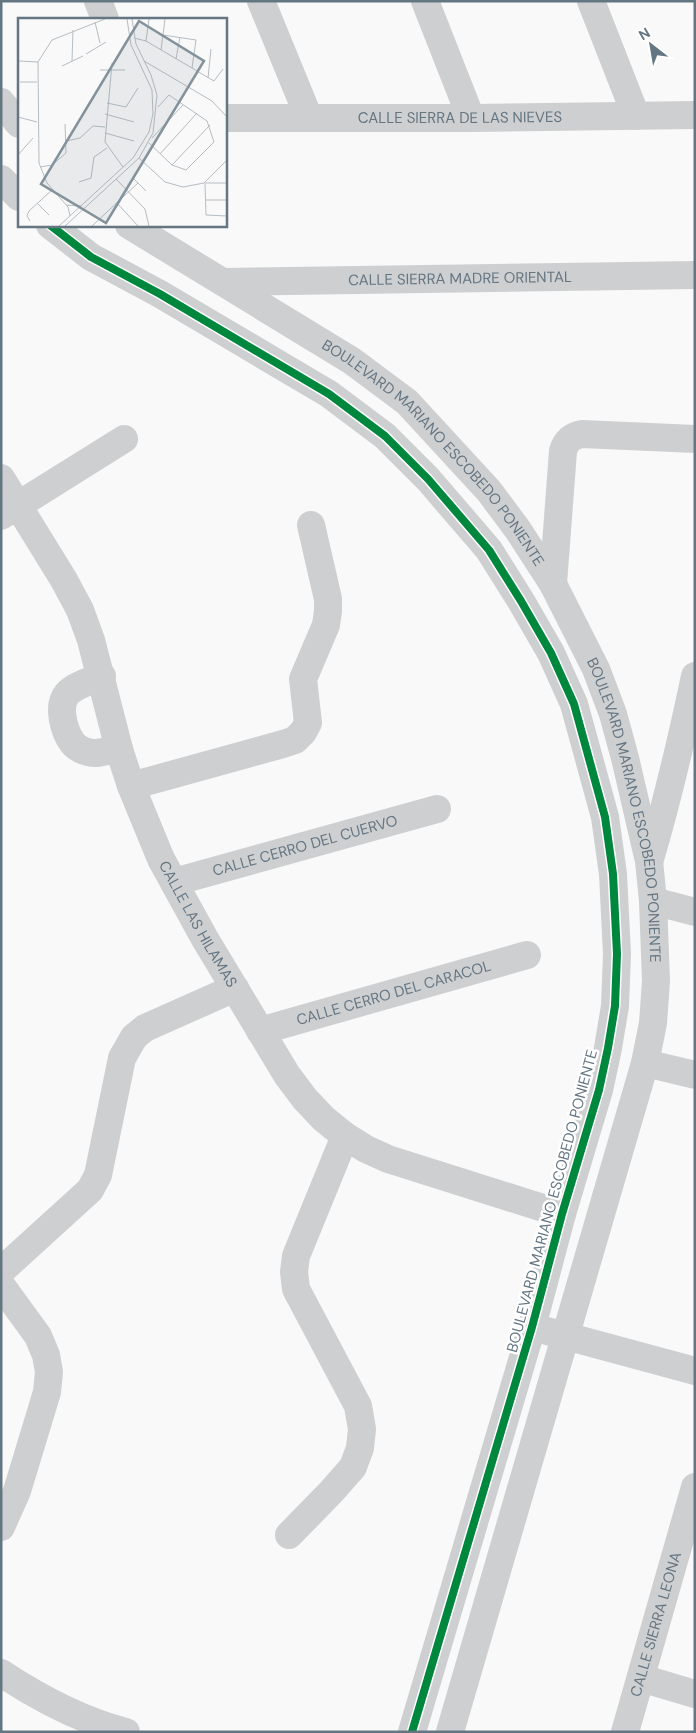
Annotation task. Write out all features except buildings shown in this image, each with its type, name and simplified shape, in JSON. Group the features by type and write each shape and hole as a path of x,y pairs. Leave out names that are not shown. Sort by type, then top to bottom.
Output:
{"street":[{"path":"98,1 105,18"},
{"path":"261,1 309,118"},
{"path":"426,1 470,118"},
{"path":"591,1 636,116"},
{"path":"1,102 18,123"},
{"name":"CALLE SIERRA DE LAS NIEVES","path":"226,118 470,118 695,115"},
{"path":"1,179 18,196"},
{"name":"BOULEVARD MARIANO ESCOBEDO PONIENTE","path":"51,226 91,257 160,294 329,394 385,436 428,479 489,550 551,653 574,704 605,817 613,874 616,954 615,1006 599,1090 562,1214 532,1327 406,1728"},
{"name":"BOULEVARD MARIANO ESCOBEDO PONIENTE","path":"131,226 352,361 407,402 489,491 518,530 553,584 596,669 613,714 626,758 649,861 653,901 656,981 653,1023 645,1063 450,1732"},
{"name":"CALLE SIERRA MADRE ORIENTAL","path":"225,282 695,275"},
{"path":"553,584 565,443 575,435 582,434 695,439"},
{"path":"10,511 124,439"},
{"name":"CALLE LAS HILAMAS","path":"1,478 10,511 64,580 80,610 102,676 119,749 131,786 161,859 205,939 287,1075 305,1100 345,1136 366,1149 388,1159 562,1214"},
{"path":"131,786 283,744 295,740 303,732 308,723 303,679 326,625 328,611 328,599 310,525"},
{"path":"102,676 77,687 67,694 61,706 62,718 72,743 82,750 91,754 119,749"},
{"path":"649,861 665,811 695,676"},
{"name":"CALLE CERRO DEL CUERVO","path":"174,882 437,809"},
{"path":"653,901 695,912"},
{"name":"CALLE CERRO DEL CARACOL","path":"260,1031 527,955"},
{"path":"1,1271 90,1190 98,1175 122,1058 134,1038 145,1028 235,988"},
{"path":"645,1063 695,1075"},
{"path":"289,1535 332,1492 353,1467 360,1448 362,1429 358,1406 304,1307 296,1289 294,1272 296,1256 345,1136"},
{"path":"1,1285 38,1336 46,1355 49,1372 47,1392 17,1491 1,1527"},
{"path":"532,1327 695,1371"},
{"name":"CALLE SIERRA LEONA","path":"625,1732 689,1530 695,1487"},
{"path":"1,1673 45,1699 79,1716 119,1731"},
{"path":"641,1678 695,1694"}],"cycle path":[{"path":"51,226 91,257 160,294 329,394 385,436 428,479 489,550 551,653 574,704 605,817 613,874 617,954 615,1006 608,1048 599,1090 562,1214 532,1327 412,1732"}]}
